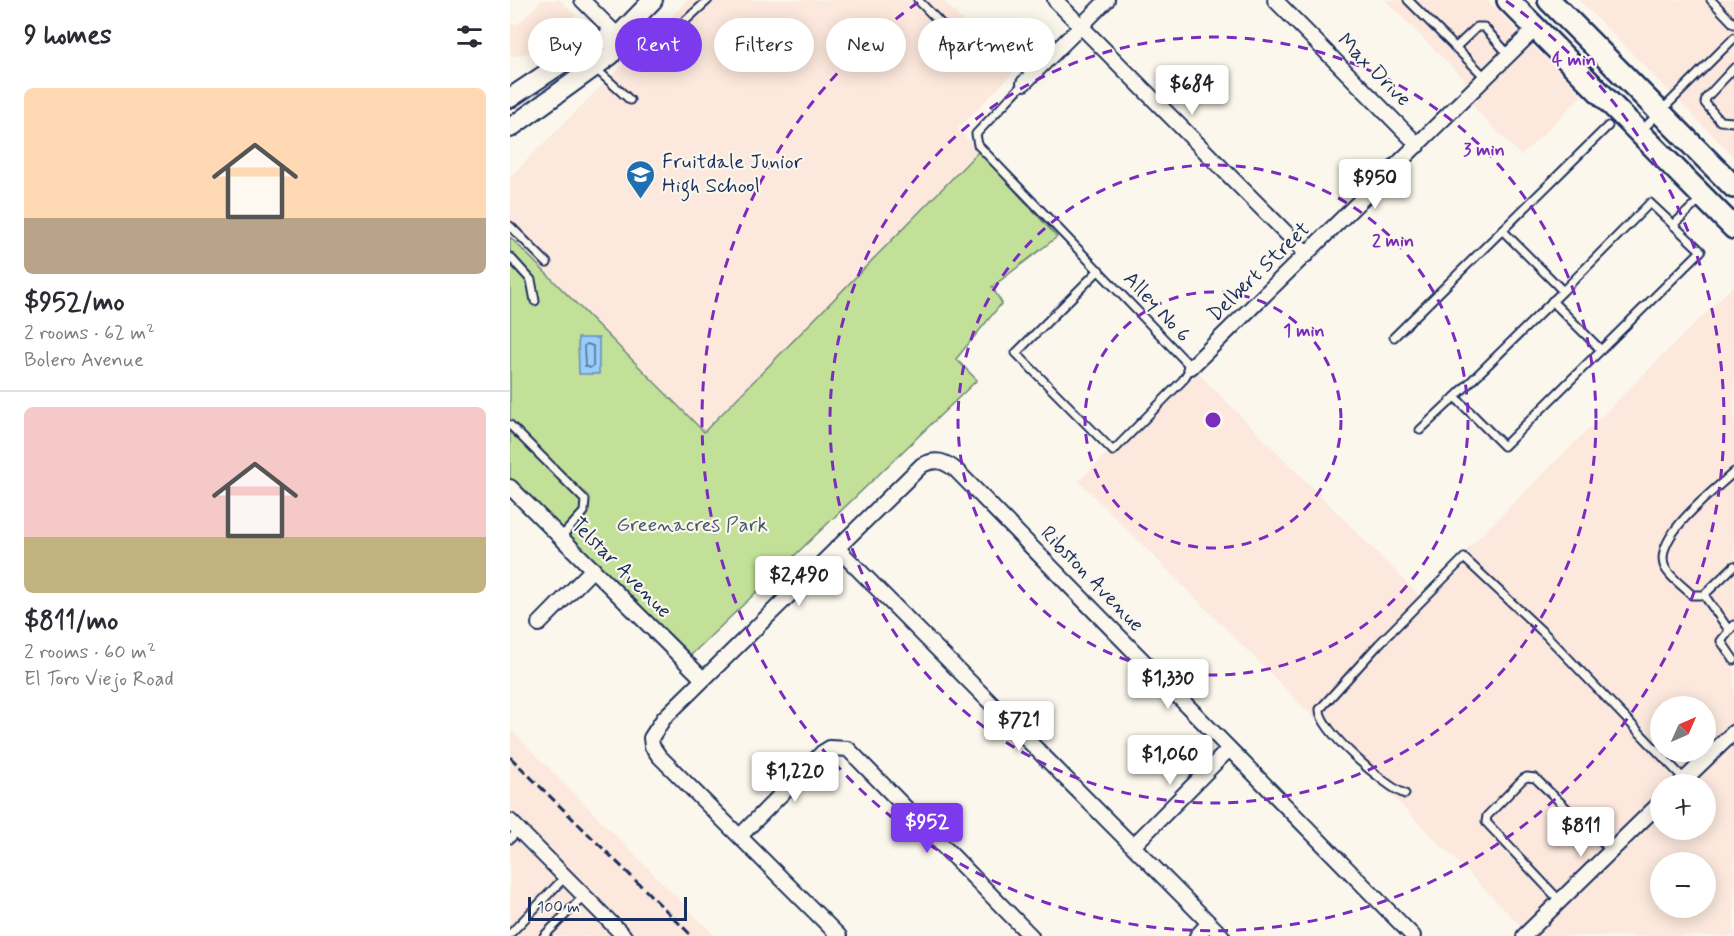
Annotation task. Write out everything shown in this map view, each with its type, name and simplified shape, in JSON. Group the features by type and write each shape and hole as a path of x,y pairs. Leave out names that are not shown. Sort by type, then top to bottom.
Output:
{"main road":[{"path":"636,18 653,0"},
{"path":"1508,0 1734,228"},
{"path":"1534,0 1556,7 1734,187"},
{"path":"510,98 595,41 615,35"},
{"path":"603,62 611,56 615,46"},
{"path":"510,128 589,72"}],"street":[{"path":"582,0 615,30"},
{"path":"1055,0 1308,254"},
{"path":"1024,82 1107,0"},
{"name":"Max Drive","path":"1275,0 1418,145"},
{"name":"Delbert Street","path":"1191,368 1536,28"},
{"name":"Ribston Avenue","path":"837,548 922,465 940,460 956,471 1413,936"},
{"name":"Telstar Avenue","path":"510,487 703,679"},
{"path":"839,936 659,756 652,746 651,738 664,718 837,548 1222,936"},
{"path":"539,624 593,569"},
{"path":"1691,774 1734,732"},
{"path":"740,836 822,753 830,748 840,747 858,757 873,776 1031,936"},
{"path":"1134,845 1228,750"},
{"path":"1524,936 1650,813"},
{"path":"513,830 565,877 622,936"},
{"path":"1197,936 1209,923"}],"lane":[{"path":"688,18 708,0"},
{"path":"918,0 936,18"},
{"path":"1408,0 1486,78"},
{"path":"1710,0 1734,24"},
{"path":"1455,48 1477,27 1484,27 1509,55"},
{"path":"1640,133 1734,38"},
{"path":"1734,68 1706,98 1706,103 1720,121 1734,122"},
{"path":"599,72 630,100"},
{"name":"Alley No 6","path":"1024,82 978,130 975,139 980,149 1191,368"},
{"path":"1394,337 1608,126"},
{"path":"1673,225 1703,196"},
{"path":"1420,430 1650,203 1701,251 1504,447 1455,397"},
{"path":"510,226 547,262"},
{"path":"1502,230 1563,291"},
{"path":"510,257 531,280 535,301"},
{"path":"1099,270 1016,353 1113,451 1183,380 1191,368"},
{"path":"1552,301 1601,350"},
{"path":"510,425 585,500 584,512 561,537"},
{"path":"1734,472 1672,531 1662,556 1665,568 1692,595 1704,595 1734,566"},
{"path":"1405,794 1394,790 1373,773 1323,721 1320,709 1379,644 1464,558 1546,635 1676,774"},
{"path":"1704,595 1731,628 1721,641 1734,660"},
{"path":"1560,901 1486,822 1487,816 1523,779 1535,778 1611,851"},
{"path":"510,933 565,877"},
{"path":"544,936 584,896"}],"shaded area":[{"path":"542,0 560,0 575,15 575,18 528,18 528,53 510,57 510,24 517,25"},
{"path":"688,0 942,0 960,18 918,18 918,72 1014,72 957,129 979,151 704,432 510,237 510,177 616,72 702,72 702,18 670,18"},
{"path":"1385,0 1487,0 1582,95 1521,156 1475,109 1464,79"},
{"path":"1579,0 1734,0 1734,157"},
{"path":"1734,285 1734,936 1531,936 1079,481 1193,368 1420,596"},
{"path":"510,729 715,936 510,936"}],"green space":[{"name":"Greenacres Park","path":"979,151 1057,237 992,287 1002,303 956,359 977,380 691,655 510,480 510,237 704,432"}],"water":[{"path":"578,338 599,338 599,374 579,374"}],"railway":[{"path":"510,757 692,936"}],"place":[{"name":"Fruitdale Junior High School","path":"641,200"}]}
